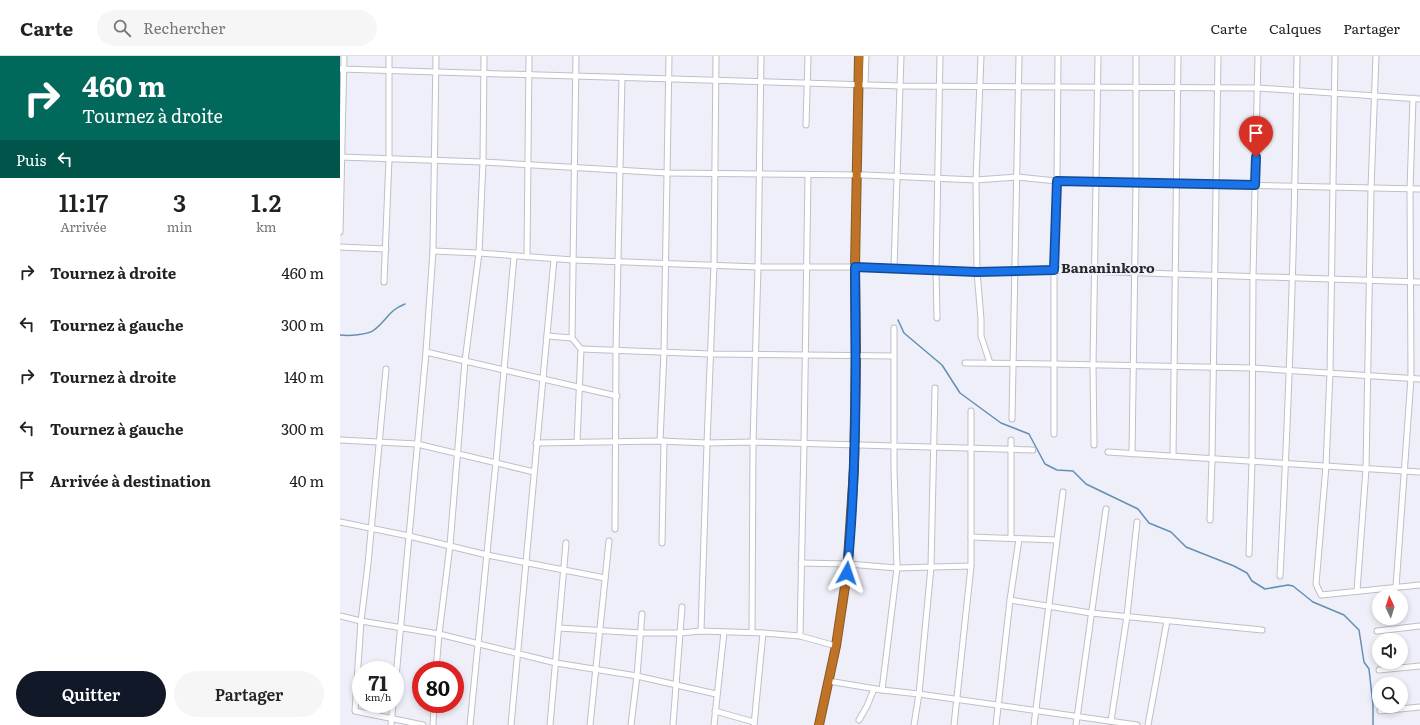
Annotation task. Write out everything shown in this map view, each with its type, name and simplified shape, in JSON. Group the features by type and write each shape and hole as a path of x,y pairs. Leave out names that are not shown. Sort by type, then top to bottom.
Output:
{"highway":[{"path":"819,725 836,646 848,564 854,445 856,357 855,267 862,85 859,56"}],"street":[{"path":"340,232 342,69 344,56"},
{"path":"384,282 389,159 389,56"},
{"path":"398,661 426,352 433,251 436,56"},
{"path":"437,661 450,545 465,361 479,253 483,162 484,56"},
{"path":"527,257 529,56"},
{"path":"576,56 572,338 581,349 577,442"},
{"path":"662,543 662,441 669,56"},
{"path":"701,631 706,443 714,265 716,56"},
{"path":"752,632 753,442 758,267 761,56"},
{"path":"806,125 808,56"},
{"path":"862,85 866,56"},
{"path":"894,268 901,56"},
{"path":"937,318 936,270 940,56"},
{"path":"981,56 976,180 977,272 981,336 990,363"},
{"path":"1012,419 1019,56"},
{"path":"1054,434 1054,270 1057,181 1058,56"},
{"path":"1094,444 1092,365 1098,56"},
{"path":"1132,454 1136,183 1136,56"},
{"path":"1173,456 1175,184 1178,56"},
{"path":"1210,520 1214,367 1218,56"},
{"path":"1249,554 1252,462 1253,276 1258,56"},
{"path":"1280,576 1293,278 1297,56"},
{"path":"1334,56 1333,280 1330,373 1326,466 1316,584 1321,594 1420,585"},
{"path":"1357,591 1366,469 1371,188 1376,56"},
{"path":"342,69 940,87 1258,88 1420,98"},
{"path":"615,529 615,442 617,396 616,350 622,77"},
{"path":"1396,587 1411,378 1410,189 1413,98"},
{"path":"341,157 483,162 667,173 858,175 976,180 1017,177 1057,181 1420,189"},
{"path":"800,636 808,175"},
{"path":"340,247 386,249"},
{"path":"433,251 573,260 758,267 855,267 977,272 1054,270 1420,282"},
{"path":"470,725 496,462 514,256"},
{"path":"511,725 554,258"},
{"path":"882,690 898,568 894,446 894,328"},
{"path":"547,336 572,338"},
{"path":"581,349 755,355 856,357 893,356"},
{"path":"426,352 617,396"},
{"path":"965,363 1252,368 1420,379"},
{"path":"386,370 361,621 355,711 423,725"},
{"path":"914,725 919,694 931,567 935,388"},
{"path":"954,725 972,566 971,411"},
{"path":"340,440 417,444 534,472"},
{"path":"1011,440 1011,538"},
{"path":"536,443 662,441 706,443 753,442 1033,450"},
{"path":"1108,452 1420,472"},
{"path":"1034,725 1063,492"},
{"path":"1076,725 1106,510"},
{"path":"340,522 450,545 487,555 605,578"},
{"path":"1111,721 1127,616 1137,522"},
{"path":"971,537 1057,540"},
{"path":"996,725 1010,600 1019,539"},
{"path":"590,725 609,541"},
{"path":"550,725 566,544"},
{"path":"801,563 848,564 898,568 972,566"},
{"path":"1010,600 1049,608 1262,630"},
{"path":"673,725 682,607"},
{"path":"630,725 637,676 642,614"},
{"path":"340,616 439,634 556,663 637,676 716,694"},
{"path":"1148,725 1167,621"},
{"path":"1377,632 1420,626"},
{"path":"559,628 641,633 680,633 701,631 752,632 800,636 836,646"},
{"path":"714,725 716,694 724,632"},
{"path":"715,711 754,723 763,633"},
{"path":"1379,670 1420,666"},
{"path":"828,681 874,689 958,699 1137,725"},
{"path":"859,720 874,689"},
{"path":"1408,708 1420,707"},
{"path":"391,725 392,713"},
{"path":"433,725 434,713"}],"waterway":[{"path":"340,335 358,335 371,332 395,309 405,304"},
{"path":"898,320 904,333 942,365 960,393 1001,423 1029,434 1045,464 1057,470 1073,471 1086,484 1138,509 1149,523 1171,532 1186,547 1234,566 1247,573 1252,581 1265,589 1288,585 1293,586 1313,602 1344,615 1359,630 1364,662 1369,669 1373,705 1373,725"}],"district":[{"name":"Bananinkoro","path":"1108,267"}],"route":[{"path":"847,573 854,469 856,357 855,267 977,272 1054,270 1057,181 1255,185 1256,157"}]}
